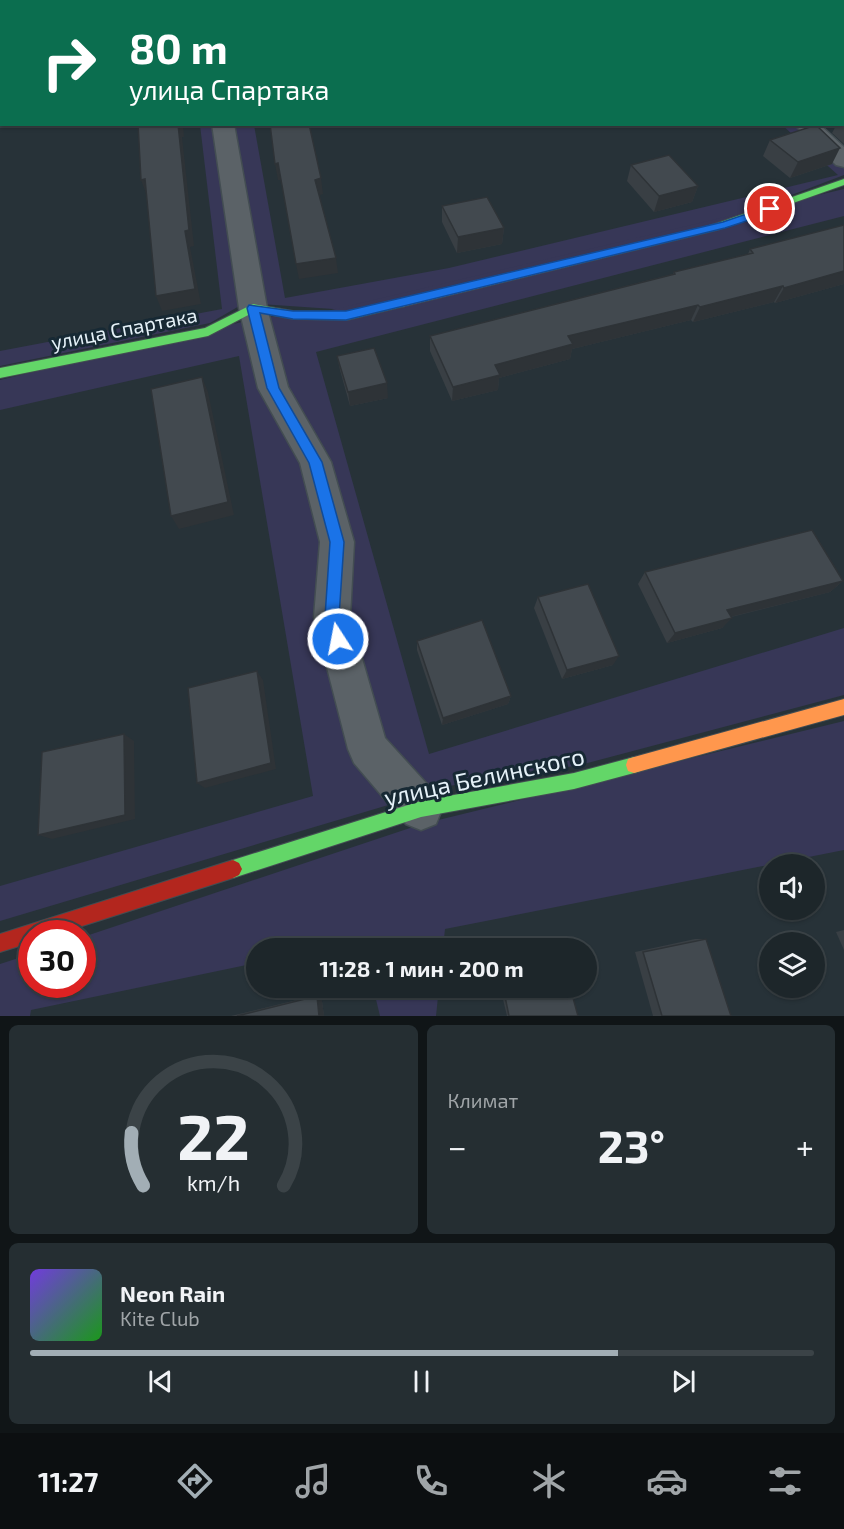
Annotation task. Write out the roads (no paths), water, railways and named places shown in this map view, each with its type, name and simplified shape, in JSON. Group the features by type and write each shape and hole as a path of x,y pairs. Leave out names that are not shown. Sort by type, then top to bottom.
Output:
{"street":[{"path":"223,126 253,308 273,388 315,462 337,542 332,617 368,749 421,809"},
{"path":"807,126 844,160"},
{"path":"253,308 293,315 346,316 725,225 844,182"},
{"name":"улица Спартака","path":"0,373 208,332 253,308"},
{"name":"улица Белинского","path":"0,943 421,809 574,781 844,707"}]}
